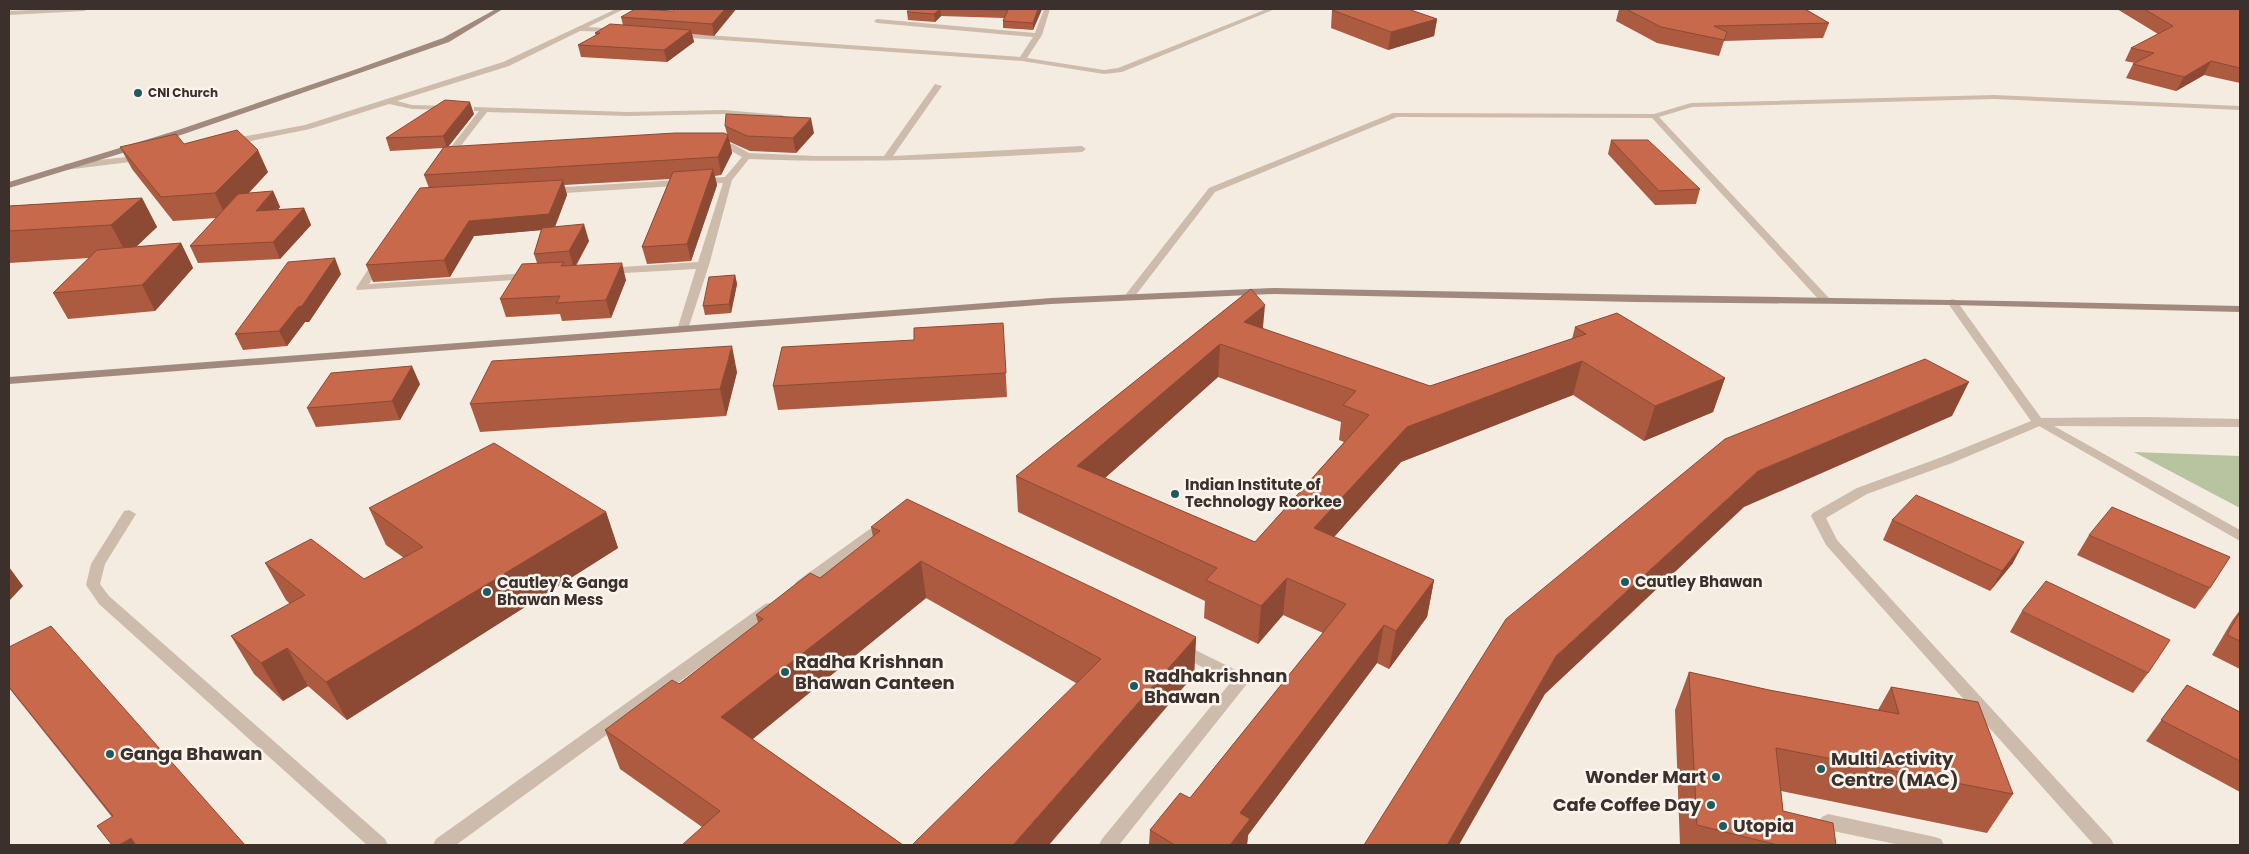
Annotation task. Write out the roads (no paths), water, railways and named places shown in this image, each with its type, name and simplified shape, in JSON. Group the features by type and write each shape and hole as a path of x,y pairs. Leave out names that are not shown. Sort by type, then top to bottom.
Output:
{"street":[{"path":"9,13 84,9"},
{"path":"9,185 181,132 446,40 500,9"},
{"path":"220,144 307,126 506,64 621,9"},
{"path":"1022,60 1038,35 1047,9"},
{"path":"667,35 1022,60 1104,72 1119,70 1272,9"},
{"path":"877,21 1038,35"},
{"path":"580,28 628,32"},
{"path":"887,158 938,86"},
{"path":"1128,298 1212,190 1396,115 1654,116 1691,104 1985,98 2240,108"},
{"path":"388,101 412,106 628,114 724,112 790,118"},
{"path":"456,158 444,163 485,109"},
{"path":"1654,116 1825,300"},
{"path":"704,146 730,146 747,156 816,159 887,158 1082,149"},
{"path":"683,330 728,180 747,156"},
{"path":"66,167 153,157"},
{"path":"540,192 728,180"},
{"path":"387,248 361,288 538,276"},
{"path":"596,272 704,265"},
{"path":"9,381 1051,301 1274,291 1624,299 1952,302 2240,309"},
{"path":"1952,302 2038,422 2240,536"},
{"path":"2104,845 1831,542 1818,516 1862,491 1947,460 2038,422 2143,420 2240,423"},
{"path":"129,514 98,564 93,584 104,600 379,845"},
{"path":"442,845 900,514"},
{"path":"1108,845 1242,680 1172,644"},
{"path":"1828,822 1935,845"}],"place":[{"name":"CNI Church","path":"138,93"},
{"name":"Indian Institute of Technology Roorkee","path":"1175,494"},
{"name":"Cautley Bhawan","path":"1625,582"},
{"name":"Cautley & Ganga Bhawan Mess","path":"487,592"},
{"name":"Radha Krishnan Bhawan Canteen","path":"785,672"},
{"name":"Radhakrishnan Bhawan","path":"1134,686"},
{"name":"Ganga Bhawan","path":"110,754"},
{"name":"Multi Activity Centre (MAC)","path":"1821,769"},
{"name":"Wonder Mart","path":"1716,777"},
{"name":"Cafe Coffee Day","path":"1711,805"},
{"name":"Utopia","path":"1723,826"}]}
